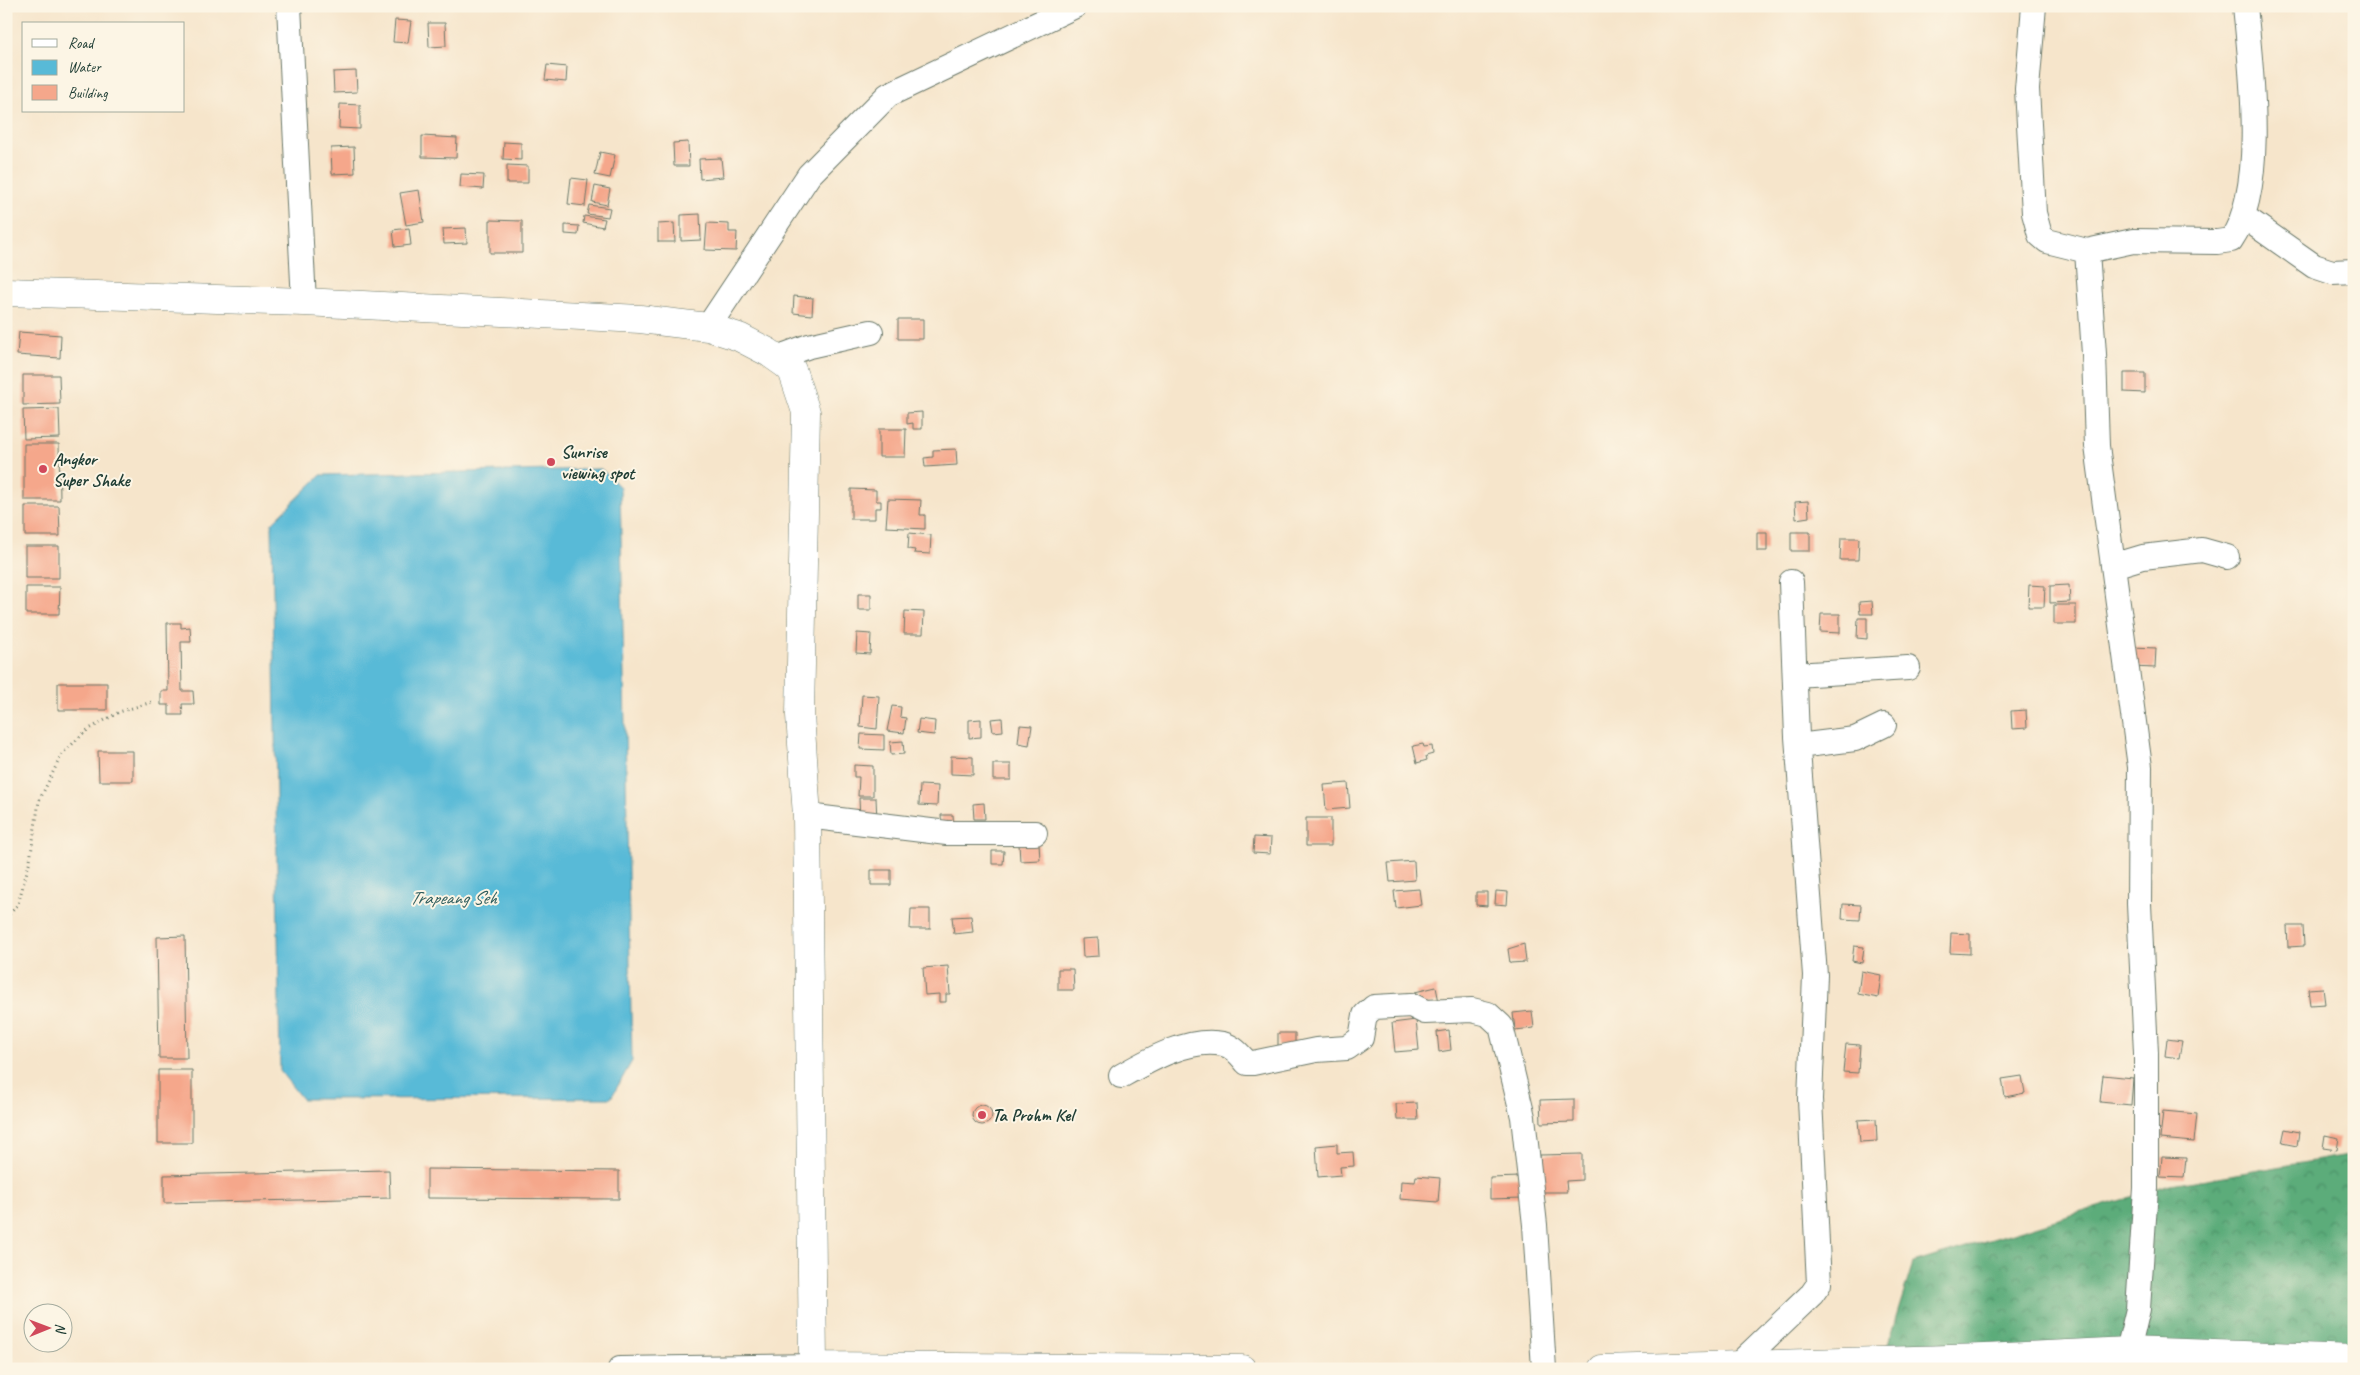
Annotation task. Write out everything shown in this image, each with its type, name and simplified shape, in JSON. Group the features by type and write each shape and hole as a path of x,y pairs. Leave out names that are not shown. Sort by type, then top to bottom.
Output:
{"main road":[{"path":"6,292 304,302 640,319 708,327 739,337 777,358 792,370 806,412 800,715 807,816 813,1366 1242,1369"},
{"path":"1602,1369 1739,1364 1985,1363 2128,1352 2354,1359"}],"street":[{"path":"289,6 304,302"},
{"path":"708,327 809,175 888,94 1075,6"},
{"path":"2034,6 2027,89 2034,213 2040,234 2048,241 2087,251 2133,241 2217,242 2231,240 2243,216 2250,185 2255,117 2245,6"},
{"path":"2243,216 2314,266 2332,272 2354,271"},
{"path":"2087,251 2097,446 2140,767 2140,904 2146,1053 2145,1204 2138,1310 2128,1352"},
{"path":"777,358 809,346 871,332"},
{"path":"2113,566 2143,557 2202,550 2227,557"},
{"path":"1739,1364 1812,1294 1819,1284 1810,1099 1814,975 1798,746 1791,582"},
{"path":"1795,675 1908,668"},
{"path":"1798,746 1856,739 1884,725"},
{"path":"807,816 947,833 1036,833"},
{"path":"1121,1076 1144,1063 1192,1044 1222,1044 1238,1052 1247,1063 1316,1050 1347,1048 1361,1038 1365,1015 1374,1007 1411,1005 1425,1012 1472,1010 1488,1014 1501,1026 1523,1117 1535,1225 1544,1369"},
{"path":"620,1369 813,1366"}],"path":[{"path":"6,918 18,904 30,860 39,801 62,754 86,731 119,712 152,702"}],"green space":[{"path":"2354,1154 2354,1369 1880,1369 1913,1263 2171,1185"}],"water":[{"name":"Trapeang Seh","path":"601,469 620,487 632,1061 611,1098 302,1099 280,1071 272,523 321,475"}],"building":[{"path":"395,20 411,21 408,43 393,42"},
{"path":"428,23 445,23 446,46 429,47"},
{"path":"547,65 567,67 566,82 545,80"},
{"path":"356,71 357,92 334,93 333,72"},
{"path":"340,104 360,105 360,129 339,128"},
{"path":"422,136 457,138 456,158 422,157"},
{"path":"504,142 521,143 521,160 503,159"},
{"path":"688,142 689,166 674,166 673,143"},
{"path":"354,147 355,173 332,174 331,148"},
{"path":"600,152 615,155 610,178 595,175"},
{"path":"721,158 723,177 700,179 699,159"},
{"path":"507,165 528,166 528,183 507,183"},
{"path":"461,174 484,175 483,189 460,187"},
{"path":"571,178 588,180 585,206 568,204"},
{"path":"595,186 610,189 607,205 592,202"},
{"path":"419,190 424,222 406,225 400,193"},
{"path":"589,205 610,208 608,217 587,214"},
{"path":"700,214 701,240 681,241 681,215"},
{"path":"584,216 605,219 603,227 583,223"},
{"path":"490,220 522,221 522,253 490,253"},
{"path":"674,223 675,242 658,242 658,224"},
{"path":"707,223 729,224 729,232 737,232 736,251 705,250"},
{"path":"565,225 579,226 578,235 565,234"},
{"path":"409,228 411,245 395,247 393,230"},
{"path":"466,228 467,243 444,244 443,229"},
{"path":"794,296 813,298 812,315 793,313"},
{"path":"898,319 923,319 923,339 898,339"},
{"path":"19,332 61,335 60,358 17,355"},
{"path":"2124,373 2145,373 2145,393 2124,392"},
{"path":"23,375 59,375 60,404 23,405"},
{"path":"59,409 60,438 24,439 23,410"},
{"path":"922,412 922,429 913,429 913,423 907,424 907,413"},
{"path":"879,429 906,429 905,457 879,457"},
{"path":"24,444 59,444 60,500 24,500"},
{"path":"956,449 957,465 925,467 924,458 933,457 933,450"},
{"path":"851,489 876,490 876,501 881,501 881,508 875,508 875,519 851,519"},
{"path":"888,499 921,500 920,515 925,515 925,529 886,527"},
{"path":"1808,501 1809,517 1796,519 1795,502"},
{"path":"25,506 59,506 60,536 25,536"},
{"path":"1757,532 1767,532 1767,551 1757,551"},
{"path":"1791,532 1810,532 1810,551 1791,551"},
{"path":"909,533 931,535 930,554 914,553 915,550 908,549"},
{"path":"1841,538 1859,538 1858,560 1840,560"},
{"path":"25,546 59,546 59,578 25,578"},
{"path":"2029,585 2045,586 2044,607 2028,607"},
{"path":"2069,585 2070,602 2050,603 2050,586"},
{"path":"26,587 60,587 59,614 26,614"},
{"path":"858,594 871,594 871,610 858,610"},
{"path":"1872,601 1873,614 1860,614 1859,602"},
{"path":"2054,605 2076,605 2076,624 2054,624"},
{"path":"905,611 924,612 923,634 904,634"},
{"path":"1821,614 1840,614 1840,633 1820,632"},
{"path":"1858,618 1867,618 1867,639 1857,638"},
{"path":"167,623 181,623 181,628 190,627 191,642 181,642 182,691 193,691 194,704 182,704 183,715 169,715 169,705 161,705 161,691 168,691"},
{"path":"857,633 871,634 870,654 856,653"},
{"path":"2132,647 2156,648 2155,668 2131,667"},
{"path":"58,683 107,683 107,710 58,710"},
{"path":"862,695 879,696 877,729 860,727"},
{"path":"892,706 901,707 900,717 906,718 904,733 887,731"},
{"path":"2026,710 2027,728 2012,729 2011,711"},
{"path":"1002,718 1003,731 993,732 991,719"},
{"path":"919,719 935,721 934,735 917,733"},
{"path":"981,719 981,737 969,738 969,720"},
{"path":"1020,725 1032,726 1029,745 1018,743"},
{"path":"861,734 884,735 884,750 860,749"},
{"path":"903,741 904,754 891,755 890,742"},
{"path":"1423,744 1424,747 1432,746 1433,754 1426,756 1427,760 1417,763 1413,746"},
{"path":"98,751 133,751 133,781 99,781"},
{"path":"951,756 973,757 973,775 951,774"},
{"path":"993,764 1011,764 1011,780 993,780"},
{"path":"854,765 873,766 873,796 858,796 859,777 854,777"},
{"path":"1348,783 1350,808 1326,810 1324,785"},
{"path":"920,785 938,786 937,806 919,805"},
{"path":"859,798 876,798 877,821 860,821"},
{"path":"984,803 985,819 974,819 973,804"},
{"path":"941,815 953,815 954,828 942,829"},
{"path":"1306,818 1331,818 1331,846 1306,846"},
{"path":"1254,837 1271,838 1270,854 1253,853"},
{"path":"1039,843 1040,860 1020,861 1019,844"},
{"path":"992,851 1004,851 1003,864 992,864"},
{"path":"1414,861 1415,880 1390,882 1388,863"},
{"path":"871,870 891,870 891,885 871,885"},
{"path":"1419,889 1421,905 1396,908 1394,891"},
{"path":"1496,891 1508,892 1507,905 1495,904"},
{"path":"1476,892 1487,892 1487,906 1476,905"},
{"path":"1843,904 1861,905 1860,920 1842,919"},
{"path":"911,909 930,909 930,929 910,929"},
{"path":"971,916 973,932 954,934 952,917"},
{"path":"2287,926 2303,926 2304,946 2288,947"},
{"path":"1951,933 1970,934 1970,954 1950,953"},
{"path":"185,936 187,1058 159,1058 157,937"},
{"path":"1098,938 1099,956 1083,957 1082,939"},
{"path":"1524,944 1526,962 1510,963 1508,949"},
{"path":"1854,946 1864,947 1862,963 1852,961"},
{"path":"948,966 950,994 946,994 946,1002 939,1002 939,994 925,995 923,968"},
{"path":"1058,969 1073,969 1074,990 1058,990"},
{"path":"1861,971 1881,975 1878,998 1858,994"},
{"path":"1436,987 1439,1002 1419,1007 1415,992"},
{"path":"2323,988 2325,1004 2310,1005 2308,989"},
{"path":"1532,1011 1534,1028 1515,1030 1513,1013"},
{"path":"1416,1020 1419,1050 1395,1052 1392,1023"},
{"path":"1449,1030 1451,1050 1439,1052 1437,1032"},
{"path":"1278,1033 1295,1033 1295,1046 1278,1046"},
{"path":"2167,1039 2182,1041 2179,1058 2165,1056"},
{"path":"1846,1044 1860,1045 1858,1073 1843,1072"},
{"path":"158,1070 192,1070 192,1143 158,1143"},
{"path":"2103,1075 2133,1078 2131,1105 2100,1102"},
{"path":"2022,1076 2025,1093 2005,1097 2002,1079"},
{"path":"1574,1099 1574,1122 1541,1123 1540,1100"},
{"path":"1417,1103 1418,1120 1397,1120 1396,1104"},
{"name":"Ta Prohm Kel","path":"982,1105 989,1108 992,1115 989,1122 982,1125 975,1122 972,1115 975,1108"},
{"path":"2163,1111 2197,1114 2194,1142 2160,1139"},
{"path":"1876,1119 1877,1141 1860,1142 1858,1120"},
{"path":"2285,1129 2299,1132 2297,1146 2282,1143"},
{"path":"2325,1135 2339,1138 2337,1150 2323,1148"},
{"path":"1337,1144 1337,1153 1353,1152 1354,1166 1340,1167 1341,1175 1318,1177 1316,1146"},
{"path":"1582,1154 1582,1180 1566,1181 1567,1192 1541,1192 1540,1155"},
{"path":"2162,1157 2186,1158 2184,1178 2160,1177"},
{"path":"427,1169 619,1171 619,1199 427,1198"},
{"path":"389,1170 390,1198 164,1203 164,1175"},
{"path":"1416,1176 1440,1178 1438,1202 1400,1199 1401,1181 1415,1182"},
{"path":"1521,1177 1522,1198 1490,1199 1490,1178"}],"place":[{"name":"Sunrise viewing spot","path":"551,462"},
{"name":"Angkor Super Shake","path":"43,469"},
{"name":"Ta Prohm Kel","path":"982,1115"}]}
